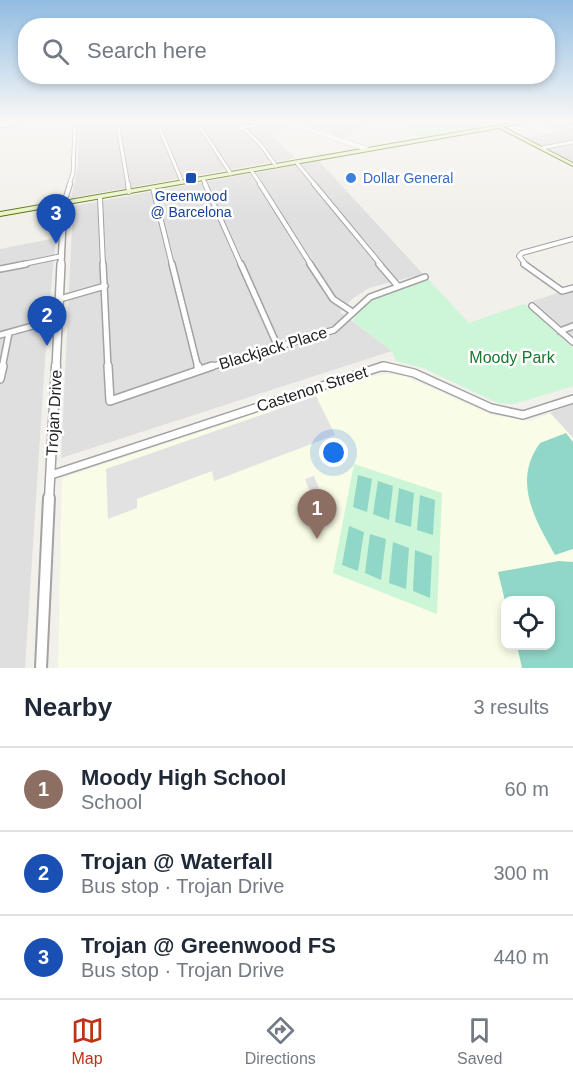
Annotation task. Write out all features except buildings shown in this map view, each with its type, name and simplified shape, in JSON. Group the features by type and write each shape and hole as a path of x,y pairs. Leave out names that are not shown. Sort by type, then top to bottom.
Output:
{"main road":[{"path":"0,214 344,153"},
{"path":"551,153 573,165"}],"street":[{"name":"Trojan Drive","path":"41,668 64,203 73,173 74,153"},
{"path":"122,153 129,192"},
{"path":"170,153 182,183"},
{"path":"217,153 231,174"},
{"path":"267,153 276,166"},
{"path":"296,162 397,285"},
{"path":"251,170 333,299 351,311"},
{"path":"204,179 278,347"},
{"path":"153,188 200,370"},
{"path":"60,299 105,286 100,198"},
{"path":"573,239 522,253 519,256 523,263 562,291 573,288"},
{"path":"0,269 62,256"},
{"name":"Blackjack Place","path":"105,286 110,401 200,370 334,330 351,311 370,297 397,285 424,277"},
{"path":"532,306 573,342"},
{"path":"0,335 58,320"},
{"path":"560,331 573,326"},
{"path":"0,379 9,333"},
{"name":"Castenon Street","path":"51,475 382,366 414,373 491,408 523,415 573,399"}],"shaded area":[{"path":"78,153 290,153 295,158 71,198 78,166"},
{"path":"556,153 573,153 573,162"},
{"path":"319,161 423,274 369,288 352,299 340,312 392,351 61,458 73,206"},
{"path":"56,238 47,330 25,668 0,668 0,249"},
{"path":"573,288 573,336 533,301"},
{"path":"386,374 405,376 492,415 530,421 550,413 573,438 573,668 58,668 62,478 366,377"},
{"path":"316,396 335,435 214,481 212,471 137,499 137,508 108,519 106,469"},
{"path":"573,403 573,438 550,413"},
{"path":"566,433 573,442 573,549 555,555 534,514 527,486 528,472 540,443"},
{"path":"358,475 372,479 367,512 353,507"},
{"path":"314,476 330,516 320,520 305,479"},
{"path":"378,481 393,486 389,520 373,514"},
{"path":"399,488 414,493 411,527 395,522"},
{"path":"420,495 435,500 433,535 417,530"},
{"path":"349,526 364,532 358,571 342,565"},
{"path":"370,534 386,539 381,580 365,573"},
{"path":"393,542 409,548 406,589 389,583"},
{"path":"415,550 432,556 430,598 413,591"},
{"path":"559,561 573,562 573,668 522,668 518,650 555,650 555,596 504,596 498,572"}],"green space":[{"name":"Moody Park","path":"429,280 469,323 524,304 573,348 573,386 514,404 498,403 423,368 396,361 392,351 353,321 359,311 376,297"},
{"path":"354,464 442,493 437,614 333,573"}],"place":[{"name":"Greenwood @ Barcelona","path":"191,178"},
{"name":"Dollar General","path":"351,178"},
{"name":"Trojan @ Greenwood FS","path":"56,244"},
{"name":"Trojan @ Waterfall","path":"47,346"},
{"name":"Moody High School","path":"317,539"}]}
